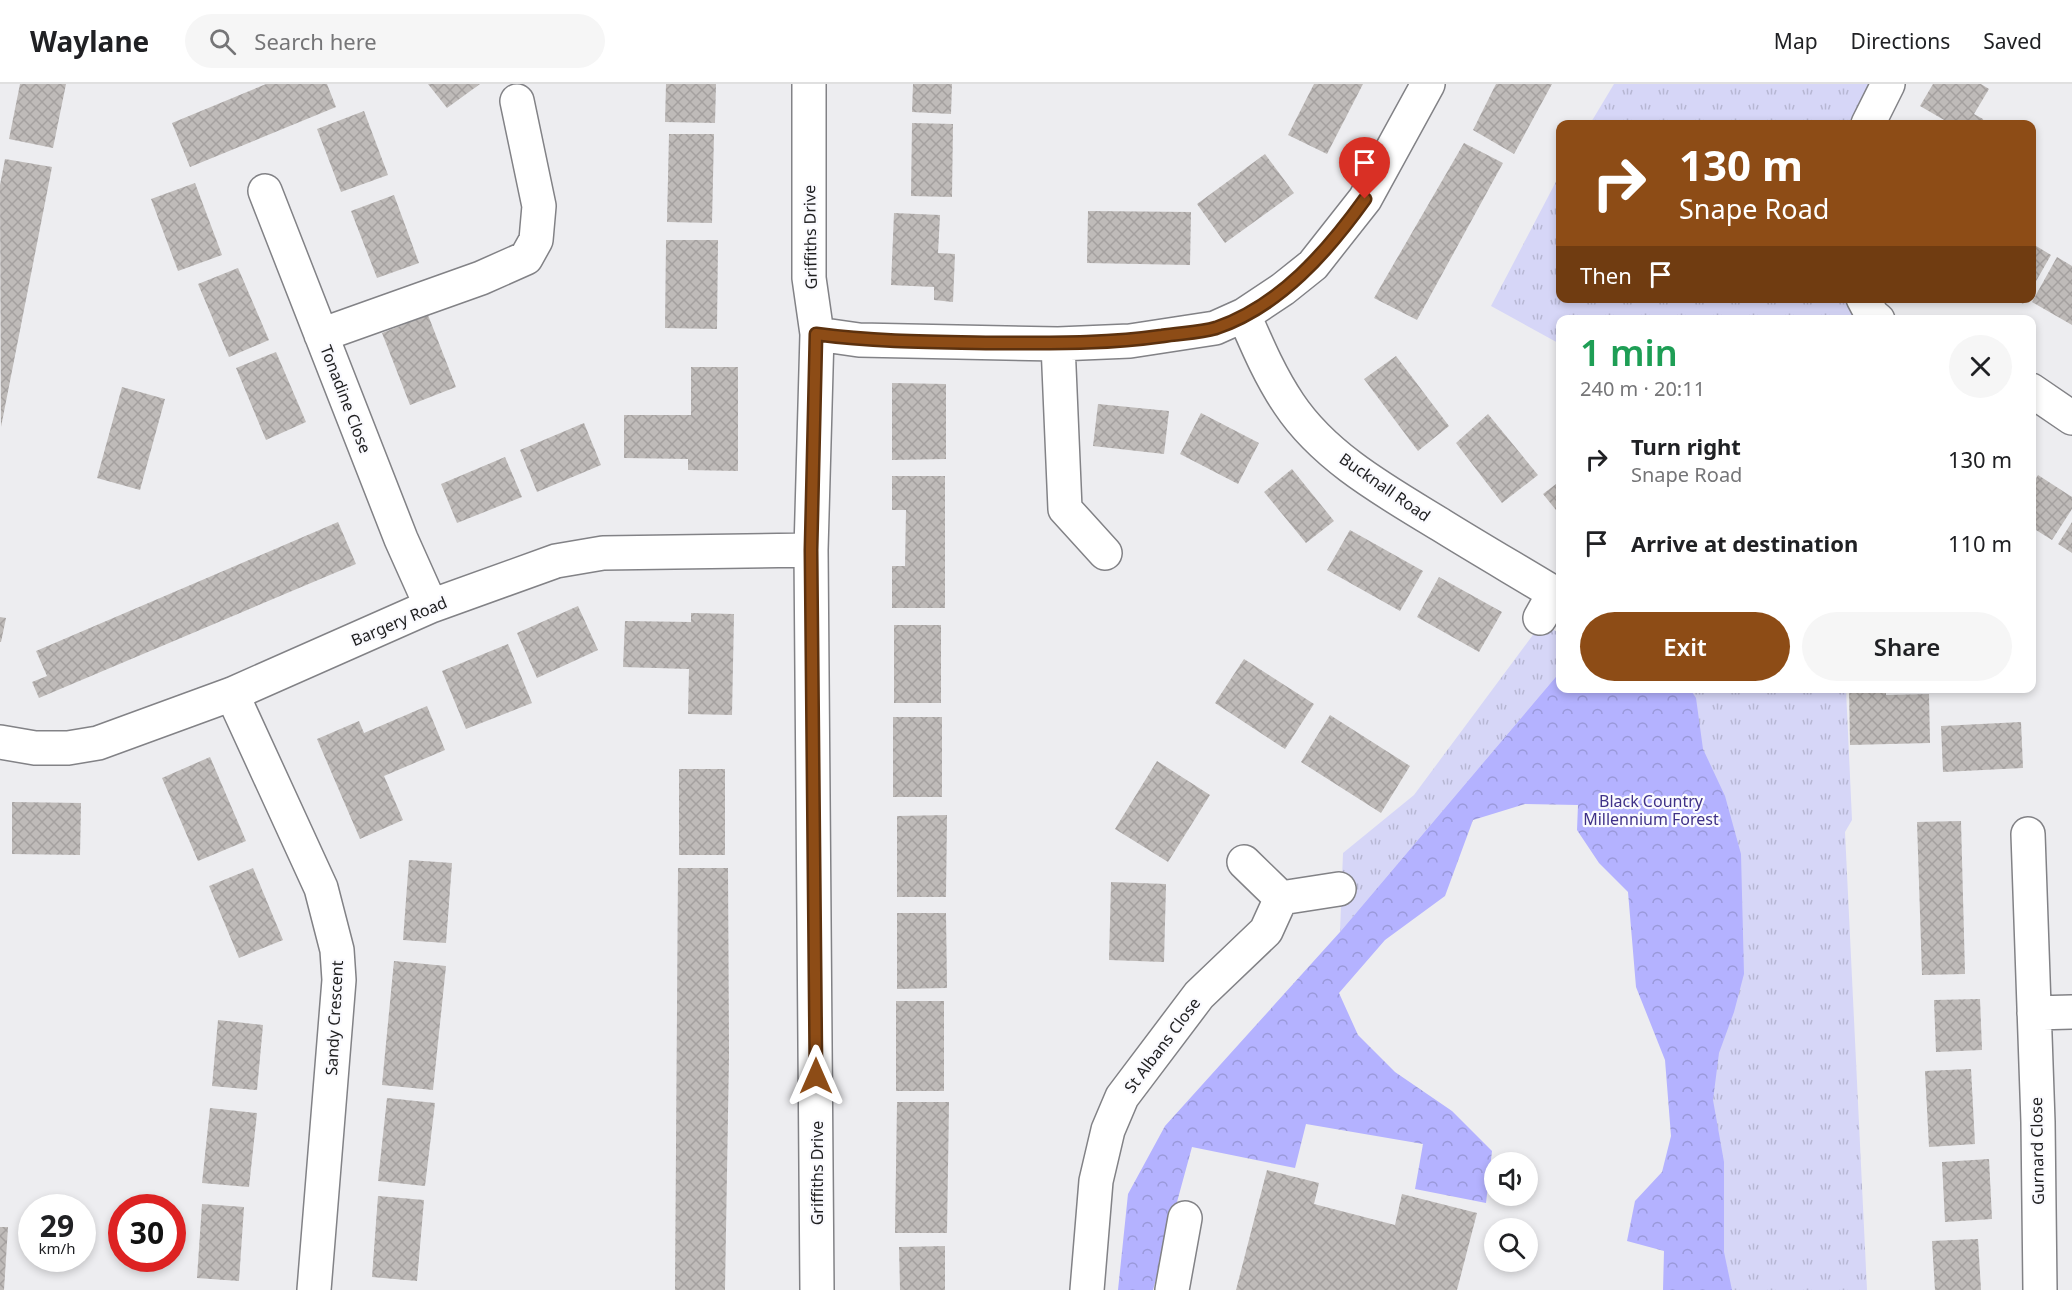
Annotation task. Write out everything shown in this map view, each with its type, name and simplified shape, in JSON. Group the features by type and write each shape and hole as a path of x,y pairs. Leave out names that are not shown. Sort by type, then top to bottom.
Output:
{"street":[{"name":"Griffiths Drive","path":"809,84 809,278 816,334 811,550 818,1290"},
{"path":"816,334 859,340 1058,344 1130,340 1215,328 1244,315 1305,271 1340,233 1365,199 1428,84"},
{"path":"1870,120 1888,84"},
{"path":"321,335 481,278 526,258 536,240 539,206 517,101"},
{"name":"Tonadine Close","path":"265,191 401,539 431,606"},
{"name":"Bucknall Road","path":"1244,315 1269,371 1289,405 1315,434 1351,467 1396,498 1554,593 1540,618"},
{"path":"1058,344 1065,509 1105,553"},
{"path":"2036,393 2071,414"},
{"name":"Bargery Road","path":"0,742 46,748 68,748 98,743 232,694 431,606 556,561 603,553 811,550"},
{"name":"Sandy Crescent","path":"232,694 321,888 337,950 339,980 314,1290"},
{"name":"Gurnard Close","path":"2028,834 2040,1290"},
{"path":"1244,862 1281,898 1339,889"},
{"name":"St Albans Close","path":"1087,1290 1096,1181 1108,1130 1122,1097 1199,995 1266,931 1281,898"},
{"path":"2034,1013 2072,1012"},
{"path":"1173,1290 1185,1218"}],"green space":[{"path":"1614,84 1876,84 1858,120 1592,120"},
{"path":"1556,182 1556,303 1853,303 1860,315 1556,315 1556,342 1491,306"},
{"path":"1541,624 1556,631 1556,677 1340,932 1343,853 1414,795"},
{"name":"Black Country Millennium Forest","path":"1556,677 1556,693 1693,693 1696,698 1703,749 1725,796 1741,854 1744,974 1734,1012 1719,1053 1713,1100 1724,1162 1724,1252 1732,1290 1663,1290 1664,1251 1627,1241 1635,1201 1662,1172 1671,1136 1665,1060 1636,987 1628,892 1599,863 1577,830 1578,805 1525,804 1473,820 1445,896 1385,940 1339,993 1358,1035 1395,1072 1452,1111 1492,1151 1484,1152 1484,1203 1415,1189 1423,1144 1306,1124 1295,1168 1192,1147 1153,1290 1118,1290 1128,1194 1165,1126 1340,932"},
{"path":"1674,693 1846,693 1852,820 1845,832 1867,1290 1703,1290"}],"building":[{"path":"20,84 66,84 53,148 9,139"},
{"path":"266,84 327,84 336,107 190,167 172,123"},
{"path":"428,84 480,84 447,108"},
{"path":"666,84 716,84 715,123 665,122"},
{"path":"913,84 952,84 951,114 912,112"},
{"path":"1314,84 1363,84 1327,154 1288,135"},
{"path":"1496,84 1552,84 1514,154 1473,130"},
{"path":"1933,84 1981,84 1989,89 1974,114 1983,120 1944,120 1920,106"},
{"path":"364,111 388,175 341,192 317,129"},
{"path":"912,123 953,124 952,197 911,196"},
{"path":"669,134 714,134 712,223 667,222"},
{"path":"1464,143 1503,163 1417,320 1374,298"},
{"path":"1265,154 1294,193 1225,243 1197,204"},
{"path":"5,159 52,167 1,427 0,185"},
{"path":"195,183 222,255 178,271 151,199"},
{"path":"394,195 419,263 377,278 351,211"},
{"path":"1088,211 1191,212 1190,265 1087,263"},
{"path":"894,213 940,215 938,253 955,254 953,302 934,300 934,287 891,285"},
{"path":"666,240 718,240 717,329 665,328"},
{"path":"2036,246 2051,255 2036,281"},
{"path":"2057,257 2072,266 2072,325 2034,303 2036,303 2036,295"},
{"path":"238,268 269,340 229,357 198,284"},
{"path":"428,315 456,387 410,405 382,333"},
{"path":"276,352 306,422 266,440 236,368"},
{"path":"1396,356 1449,426 1418,451 1364,379"},
{"path":"691,367 738,367 738,471 688,470 688,459 624,458 624,415 691,415"},
{"path":"892,383 946,384 946,459 892,460"},
{"path":"122,387 165,399 140,490 97,478"},
{"path":"1098,404 1169,411 1164,454 1093,446"},
{"path":"1201,413 1259,443 1238,484 1180,454"},
{"path":"1488,414 1538,475 1502,503 1456,443"},
{"path":"584,423 601,465 537,492 520,450"},
{"path":"505,457 522,497 457,523 441,484"},
{"path":"1292,469 1334,521 1306,543 1264,492"},
{"path":"2038,475 2072,497 2072,509 2052,540 2036,530 2036,478"},
{"path":"892,476 945,476 945,608 892,608 892,566 905,566 906,510 892,510"},
{"path":"1556,484 1556,510 1543,494"},
{"path":"338,522 356,564 39,698 32,682 47,676 36,651"},
{"path":"2072,522 2072,553 2058,544"},
{"path":"1350,530 1423,571 1400,611 1327,570"},
{"path":"1439,577 1502,612 1479,652 1417,617"},
{"path":"578,606 598,650 537,678 517,633"},
{"path":"691,613 734,614 732,715 688,714 689,669 623,667 625,621 691,622"},
{"path":"0,617 6,618 1,642 0,642"},
{"path":"894,625 941,625 941,703 894,703"},
{"path":"508,644 532,703 466,729 442,671"},
{"path":"1244,659 1314,704 1285,749 1215,703"},
{"path":"1849,693 1929,694 1930,743 1850,745"},
{"path":"427,706 445,750 384,776 403,820 360,839 317,739 359,721 364,733"},
{"path":"1330,715 1410,766 1381,813 1301,762"},
{"path":"893,717 942,717 942,797 893,797"},
{"path":"2021,722 2023,768 1943,772 1941,726"},
{"path":"210,757 246,841 198,861 162,778"},
{"path":"1157,761 1210,795 1168,862 1115,829"},
{"path":"679,769 725,769 725,855 679,855"},
{"path":"12,802 81,803 80,855 12,854"},
{"path":"947,815 946,897 897,897 897,816"},
{"path":"1961,821 1965,974 1922,975 1917,822"},
{"path":"409,860 452,863 446,943 403,940"},
{"path":"253,868 283,940 239,958 209,886"},
{"path":"678,868 728,868 729,1055 725,1290 675,1290"},
{"path":"1111,882 1166,884 1164,962 1109,960"},
{"path":"897,913 946,913 947,988 897,989"},
{"path":"394,961 446,966 433,1090 382,1085"},
{"path":"1980,999 1982,1050 1936,1052 1934,1000"},
{"path":"896,1001 944,1001 944,1091 896,1091"},
{"path":"218,1020 263,1025 257,1090 212,1086"},
{"path":"1971,1069 1975,1144 1929,1147 1925,1071"},
{"path":"387,1098 435,1103 425,1186 378,1181"},
{"path":"897,1102 949,1102 947,1233 895,1233"},
{"path":"210,1108 257,1113 249,1187 202,1183"},
{"path":"1989,1159 1992,1219 1945,1222 1942,1162"},
{"path":"1267,1170 1319,1183 1314,1204 1395,1225 1402,1194 1477,1213 1457,1290 1236,1290"},
{"path":"378,1196 424,1200 417,1281 372,1277"},
{"path":"202,1204 244,1207 239,1281 197,1278"},
{"path":"0,1227 8,1227 4,1290 0,1290"},
{"path":"1978,1239 1981,1290 1935,1290 1932,1241"},
{"path":"945,1246 945,1290 900,1290 899,1247"}],"route":[{"path":"816,1076 811,550 816,334 859,340 1058,344 1130,340 1215,328 1244,315 1283,289 1312,265 1365,199"}]}
